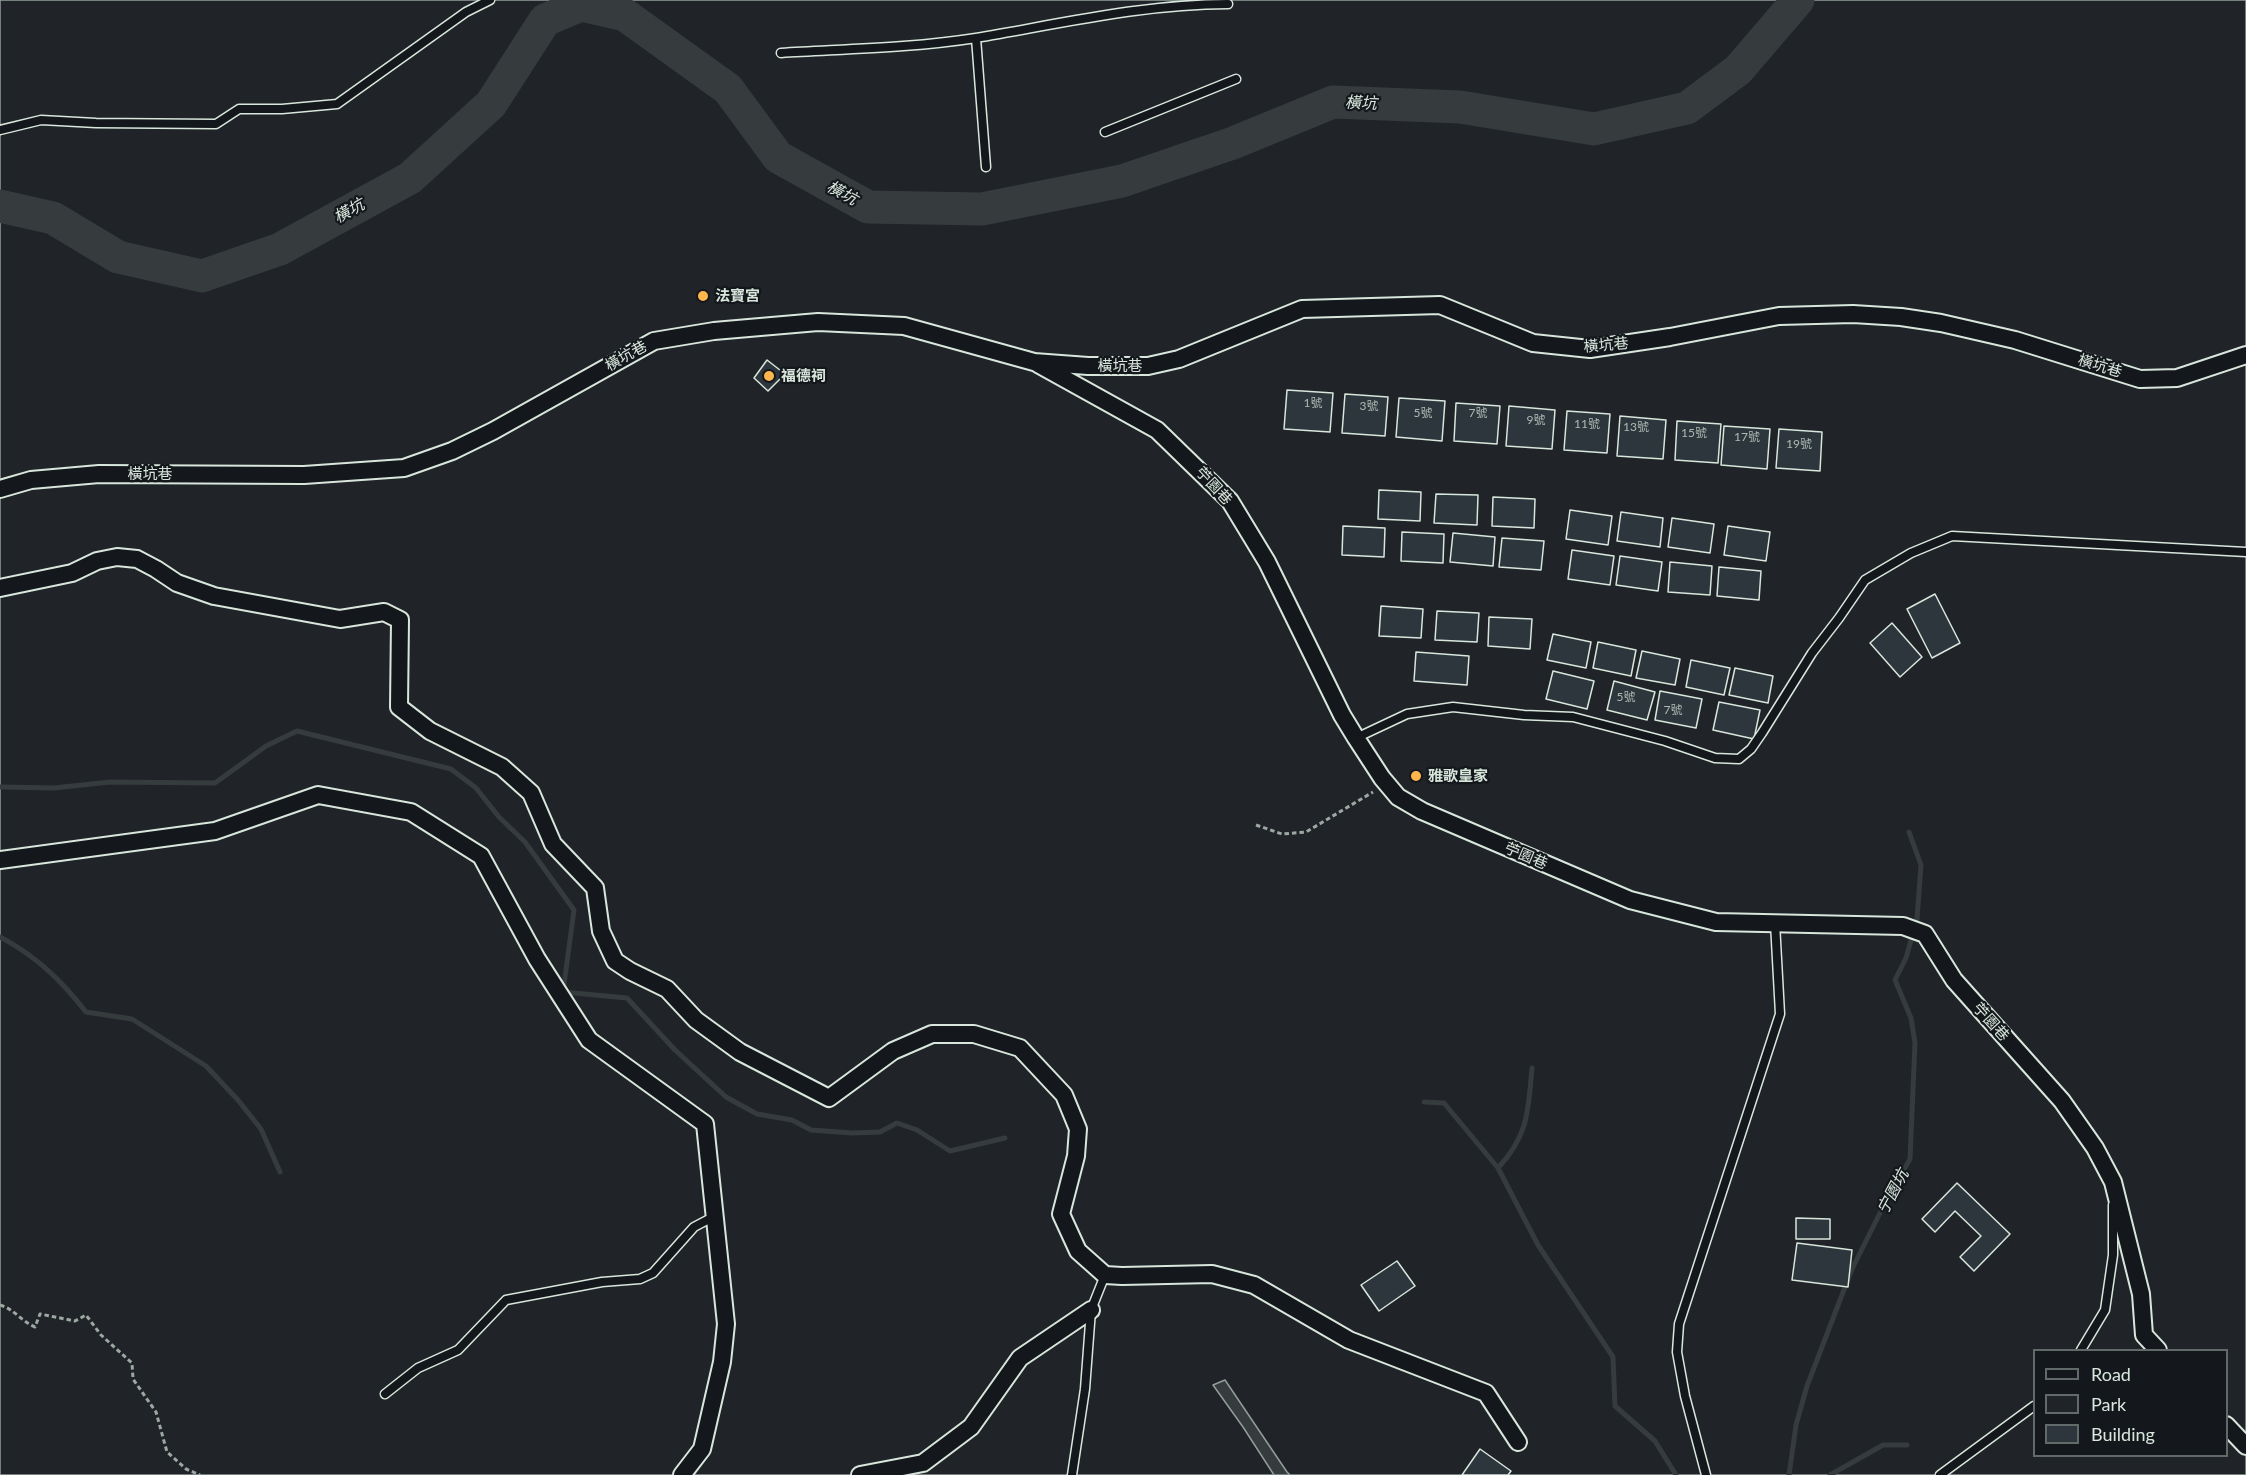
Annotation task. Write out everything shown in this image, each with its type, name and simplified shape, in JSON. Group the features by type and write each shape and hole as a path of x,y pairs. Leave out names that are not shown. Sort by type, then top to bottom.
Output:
{"street":[{"name":"橫坑巷","path":"0,489 31,480 99,474 304,475 404,468 452,451 493,431 654,341 714,331 818,322 904,326 1034,362 1088,366 1148,366 1179,359 1302,309 1428,305 1440,305 1533,343 1590,349 1670,337 1779,316 1853,314 1901,317 1941,323 2015,340 2140,379 2177,378 2246,355"},
{"name":"苧園巷","path":"1034,362 1157,430 1230,501 1267,562 1342,715 1398,797 1422,811 1630,900 1716,922 1902,926 1924,934 1954,980 2062,1101 2095,1148 2113,1182 2141,1294 2144,1335 2157,1349"},
{"path":"0,588 72,573 97,561 117,557 137,559 177,584 214,596 340,619 384,612 400,620 399,707 430,731 502,767 531,793 553,844 595,888 601,931 615,962 667,989 696,1020 740,1052 829,1098 893,1051 932,1034 974,1034 1020,1048 1064,1095 1078,1129 1076,1156 1061,1214 1078,1251 1105,1275 1212,1274 1254,1285 1349,1340 1486,1393 1518,1442"},
{"path":"0,860 215,831 318,795 411,812 481,856 537,959 589,1040 705,1124 726,1324 722,1362 702,1449 682,1475"},
{"path":"861,1475 923,1463 971,1427 1020,1358 1091,1310"},
{"path":"2228,1427 2246,1446"}],"lane":[{"path":"0,130 41,120 216,124 239,109 282,109 337,104 466,12 490,0"},
{"path":"781,53 899,46 976,38 1104,16 1199,4 1228,4"},
{"path":"976,38 986,167"},
{"path":"1105,132 1236,79"},
{"path":"1356,738 1407,714 1453,707 1524,715 1572,717 1665,741 1715,758 1739,759 1751,749 1812,653 1865,580 1911,552 1952,536 2246,552"},
{"path":"1706,1475 1685,1396 1677,1352 1679,1324 1780,1014 1775,923"},
{"name":"苧園巷","path":"2082,1349 2105,1310 2113,1255 2113,1182"},
{"path":"385,1394 418,1368 458,1350 506,1300 602,1282 640,1279 653,1273 694,1227 715,1216"},
{"path":"1072,1475 1085,1389 1091,1310 1105,1275"},
{"path":"1940,1475 2033,1407"}],"path":[{"path":"1256,825 1282,834 1306,832 1330,816 1363,799 1386,782"},
{"path":"0,1305 34,1327 40,1314 75,1321 86,1315 101,1335 132,1363 133,1380 156,1412 167,1452 186,1469 200,1475"}],"green space":[{"path":"0,0 2246,0 2246,1475 0,1475"}],"shaded area":[{"path":"1225,1380 1290,1475 1274,1475 1213,1385"}],"building":[{"name":"福德祠","path":"767,360 785,374 768,391 754,378"},
{"path":"1287,390 1333,393 1330,432 1284,429"},
{"path":"1345,394 1388,397 1385,436 1342,433"},
{"path":"1399,398 1445,401 1442,441 1396,437"},
{"path":"1456,403 1500,406 1497,444 1454,441"},
{"path":"1509,406 1555,410 1552,449 1506,446"},
{"path":"1567,411 1610,414 1607,453 1564,450"},
{"path":"1620,416 1666,420 1663,459 1617,456"},
{"path":"1677,421 1721,424 1718,463 1675,460"},
{"path":"1724,426 1770,429 1767,469 1721,465"},
{"path":"1779,429 1822,432 1820,471 1776,468"},
{"path":"1379,490 1421,492 1420,521 1378,519"},
{"path":"1436,494 1478,495 1477,525 1434,523"},
{"path":"1493,497 1535,499 1534,528 1492,526"},
{"path":"1570,510 1612,516 1608,545 1566,539"},
{"path":"1621,512 1663,518 1660,547 1617,541"},
{"path":"1672,518 1714,524 1710,553 1668,547"},
{"path":"1343,526 1385,528 1384,557 1342,555"},
{"path":"1728,526 1770,532 1766,561 1724,555"},
{"path":"1402,532 1444,534 1443,563 1401,561"},
{"path":"1453,533 1495,537 1493,566 1450,562"},
{"path":"1502,538 1544,541 1541,570 1499,567"},
{"path":"1572,550 1614,556 1610,585 1568,579"},
{"path":"1620,556 1662,562 1658,591 1616,585"},
{"path":"1670,562 1712,566 1710,595 1668,592"},
{"path":"1719,567 1761,571 1759,600 1717,596"},
{"path":"1935,594 1960,643 1932,658 1907,609"},
{"path":"1381,606 1423,609 1421,638 1379,636"},
{"path":"1437,611 1479,613 1477,642 1435,640"},
{"path":"1489,617 1532,619 1530,649 1488,646"},
{"path":"1892,623 1922,657 1900,677 1870,643"},
{"path":"1553,634 1591,642 1586,668 1547,660"},
{"path":"1598,642 1636,650 1631,676 1593,668"},
{"path":"1642,651 1680,659 1675,685 1636,678"},
{"path":"1416,652 1469,656 1467,685 1414,681"},
{"path":"1691,660 1730,668 1724,695 1686,687"},
{"path":"1735,668 1773,676 1768,703 1729,695"},
{"path":"1553,671 1594,681 1587,709 1546,699"},
{"path":"1614,681 1655,692 1647,720 1607,710"},
{"path":"1660,691 1702,699 1696,728 1655,720"},
{"path":"1719,702 1760,710 1754,739 1713,730"},
{"path":"1957,1183 2010,1234 1974,1271 1960,1257 1981,1236 1955,1211 1935,1232 1922,1219"},
{"path":"1796,1218 1830,1219 1830,1239 1796,1239"},
{"path":"1797,1243 1852,1250 1848,1287 1792,1280"},
{"path":"1397,1261 1415,1286 1379,1311 1361,1285"},
{"path":"1480,1449 1511,1471 1508,1475 1462,1475"}],"waterway":[{"name":"橫坑","path":"0,206 53,218 118,257 202,276 280,249 410,178 491,104 545,20 581,5 625,15 728,89 778,157 868,207 982,209 1122,181 1233,143 1333,102 1460,107 1594,129 1687,108 1738,70 1798,0"},
{"path":"0,787 54,788 110,782 215,783 266,746 297,731 451,769 476,788 499,817 525,842 574,910 563,992 627,998 675,1050 726,1097 757,1114 792,1120 811,1130 852,1133 880,1132 897,1123 917,1130 950,1151 1005,1138"},
{"name":"宁園坑","path":"1789,1475 1796,1425 1807,1386 1852,1269 1910,1159 1915,1043 1911,1018 1895,980 1906,958 1917,919 1921,865 1909,832"},
{"path":"0,937 25,952 47,970 86,1012 132,1019 206,1066 261,1129 280,1172"},
{"path":"1498,1168 1516,1144 1521,1133 1528,1109 1532,1068"},
{"path":"1424,1102 1444,1103 1498,1168 1538,1245 1613,1357 1615,1406 1655,1441 1676,1475"},
{"path":"1830,1475 1883,1445 1907,1445"}],"place":[{"name":"法寶宮","path":"703,296"},
{"name":"福德祠","path":"769,376"},
{"name":"雅歌皇家","path":"1416,776"}]}
